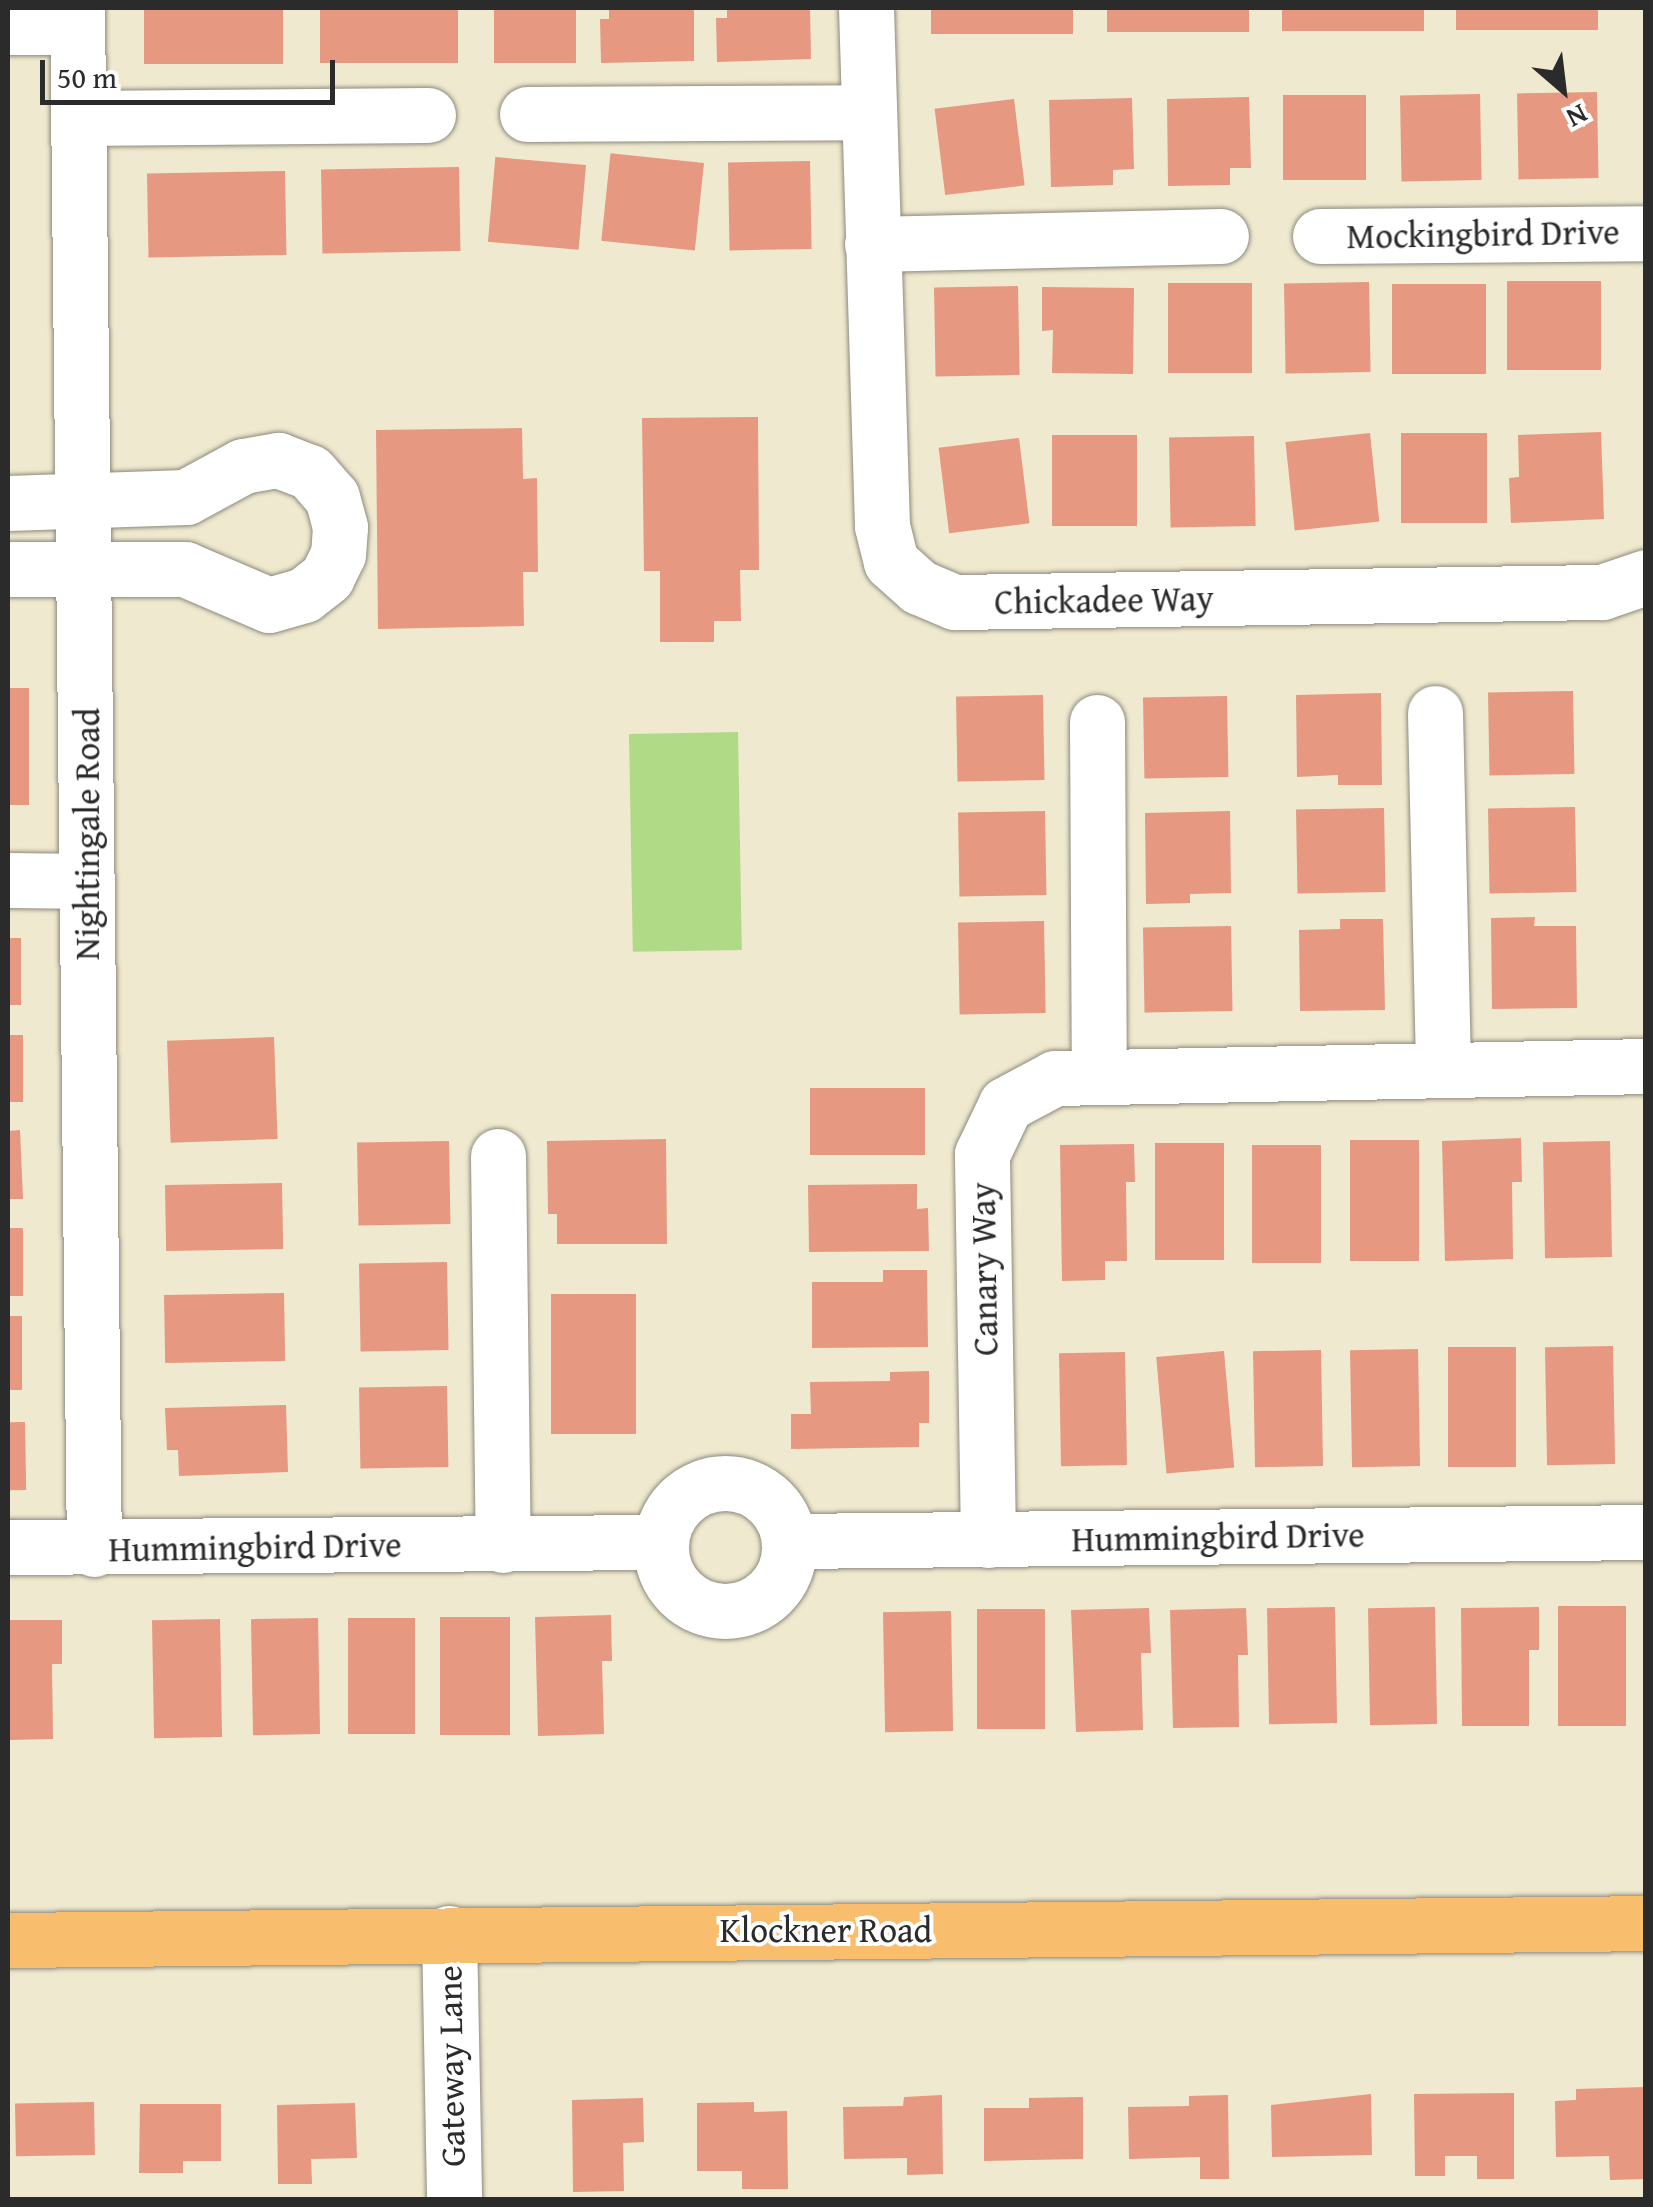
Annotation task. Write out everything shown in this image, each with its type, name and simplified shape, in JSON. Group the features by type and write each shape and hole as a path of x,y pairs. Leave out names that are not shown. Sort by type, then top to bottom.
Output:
{"main road":[{"name":"Klockner Road","path":"8,1940 1646,1924"}],"street":[{"name":"Chickadee Way","path":"866,8 882,526 891,562 919,587 956,602 975,602 1602,592 1646,577"},
{"path":"8,27 76,17"},
{"name":"Nightingale Road","path":"76,17 86,568 94,1549"},
{"path":"528,114 868,112"},
{"path":"80,118 428,115"},
{"name":"Mockingbird Drive","path":"1320,236 1646,233"},
{"path":"872,244 1221,236"},
{"path":"8,503 186,497 243,466 278,460 310,472 332,497 340,527 338,554 327,577 304,595 269,605 185,569 8,569"},
{"path":"1435,713 1443,1070"},
{"path":"1097,722 1099,1077"},
{"path":"8,880 87,881"},
{"name":"Canary Way","path":"988,1540 982,1154 1006,1104 1030,1087 1055,1078 1646,1066"},
{"path":"498,1156 503,1545"},
{"path":"736,1483 772,1502 790,1541 788,1562 773,1590 746,1608 725,1612 704,1608 678,1591 662,1563 660,1542 677,1503 704,1486 736,1483"},
{"name":"Hummingbird Drive","path":"790,1541 1646,1532"},
{"name":"Hummingbird Drive","path":"8,1547 660,1542"},
{"name":"Gateway Lane","path":"449,1933 454,2200"}],"green space":[{"path":"738,732 742,950 633,952 629,734"}],"building":[{"path":"144,8 283,8 283,64 144,64"},
{"path":"320,8 458,8 458,63 320,63"},
{"path":"494,8 576,8 576,63 494,63"},
{"path":"609,8 694,8 694,61 601,63 600,19 609,19"},
{"path":"727,8 810,8 811,59 717,62 716,18 727,18"},
{"path":"931,8 1073,8 1073,34 931,34"},
{"path":"1107,8 1249,8 1249,32 1107,32"},
{"path":"1282,8 1424,8 1424,31 1282,31"},
{"path":"1456,8 1598,8 1598,30 1456,30"},
{"path":"1597,92 1599,178 1519,179 1517,93"},
{"path":"1480,94 1482,180 1402,181 1400,95"},
{"path":"1283,95 1366,95 1366,180 1283,180"},
{"path":"1249,97 1251,168 1230,168 1230,185 1168,186 1167,99"},
{"path":"1132,98 1134,169 1113,170 1113,185 1051,187 1049,100"},
{"path":"1014,99 1025,185 945,195 935,109"},
{"path":"611,153 704,163 695,251 601,241"},
{"path":"495,157 586,165 579,250 488,242"},
{"path":"810,161 812,249 730,250 728,162"},
{"path":"459,167 460,251 322,253 321,169"},
{"path":"285,171 286,255 148,257 147,173"},
{"path":"1507,281 1601,281 1601,370 1507,370"},
{"path":"1369,282 1371,372 1286,373 1284,283"},
{"path":"1168,283 1252,283 1252,373 1168,373"},
{"path":"1392,284 1486,284 1486,374 1392,374"},
{"path":"1018,286 1020,375 936,376 934,287"},
{"path":"1042,287 1134,288 1133,374 1052,373 1053,330 1042,331"},
{"path":"758,417 759,570 740,570 741,621 714,621 714,642 660,642 660,571 644,571 642,418"},
{"path":"522,428 523,479 537,478 538,572 523,572 524,626 378,629 376,430"},
{"path":"1601,432 1604,519 1511,523 1509,478 1519,477 1518,435"},
{"path":"1370,433 1379,522 1295,530 1285,442"},
{"path":"1401,433 1487,433 1487,523 1401,523"},
{"path":"1052,435 1137,435 1137,526 1052,526"},
{"path":"1254,436 1256,526 1171,527 1169,437"},
{"path":"1019,438 1029,523 949,533 939,448"},
{"path":"8,688 29,688 29,805 8,805"},
{"path":"1573,691 1574,774 1489,775 1488,692"},
{"path":"1381,693 1382,785 1338,785 1338,775 1297,777 1296,695"},
{"path":"1043,695 1044,780 957,782 956,697"},
{"path":"1227,696 1228,777 1144,778 1143,697"},
{"path":"1575,807 1576,892 1489,894 1488,809"},
{"path":"1384,808 1385,892 1297,894 1296,810"},
{"path":"1045,811 1046,895 959,897 958,813"},
{"path":"1230,811 1231,893 1190,894 1190,903 1146,904 1145,813"},
{"path":"1535,917 1534,926 1576,926 1577,1008 1492,1009 1491,918"},
{"path":"1340,919 1383,919 1385,1010 1300,1011 1299,930 1340,929"},
{"path":"1044,921 1046,1013 960,1014 958,923"},
{"path":"1231,926 1232,1011 1144,1013 1143,928"},
{"path":"8,938 21,938 21,1005 8,1005"},
{"path":"8,1035 23,1035 23,1102 8,1102"},
{"path":"274,1037 278,1139 171,1143 167,1041"},
{"path":"810,1088 925,1088 925,1155 810,1155"},
{"path":"20,1130 23,1199 8,1199 8,1131"},
{"path":"1521,1138 1522,1182 1512,1182 1513,1259 1445,1261 1442,1141"},
{"path":"666,1139 667,1244 557,1244 557,1214 548,1214 547,1141"},
{"path":"1350,1140 1419,1140 1419,1261 1350,1261"},
{"path":"449,1141 450,1224 358,1226 357,1143"},
{"path":"1610,1141 1612,1257 1545,1258 1543,1142"},
{"path":"1155,1143 1224,1143 1224,1260 1155,1260"},
{"path":"1134,1144 1135,1182 1126,1182 1127,1261 1105,1261 1105,1280 1062,1281 1060,1145"},
{"path":"1252,1145 1321,1145 1321,1263 1252,1263"},
{"path":"282,1183 283,1249 166,1251 165,1185"},
{"path":"917,1184 917,1209 928,1208 929,1251 809,1252 808,1185"},
{"path":"8,1228 23,1228 23,1296 8,1296"},
{"path":"447,1262 449,1350 361,1352 359,1264"},
{"path":"883,1270 927,1270 928,1347 812,1348 812,1282 883,1282"},
{"path":"284,1293 285,1361 165,1363 164,1295"},
{"path":"551,1294 636,1294 636,1434 551,1434"},
{"path":"8,1316 22,1316 22,1390 8,1390"},
{"path":"1613,1346 1615,1464 1547,1465 1545,1347"},
{"path":"1448,1347 1516,1347 1516,1467 1448,1467"},
{"path":"1418,1349 1420,1466 1352,1467 1350,1350"},
{"path":"1321,1350 1323,1466 1255,1467 1253,1351"},
{"path":"1224,1351 1234,1468 1166,1473 1156,1357"},
{"path":"1125,1352 1127,1465 1061,1466 1059,1353"},
{"path":"929,1371 929,1423 919,1423 919,1447 791,1449 791,1414 811,1414 810,1382 890,1381 890,1372"},
{"path":"447,1386 448,1467 360,1469 359,1388"},
{"path":"286,1405 288,1472 179,1476 178,1450 167,1450 165,1408"},
{"path":"8,1422 25,1422 26,1490 9,1490"},
{"path":"1558,1606 1626,1606 1626,1726 1558,1726"},
{"path":"1335,1607 1337,1723 1269,1724 1267,1608"},
{"path":"1435,1607 1437,1724 1370,1725 1368,1608"},
{"path":"1539,1607 1539,1650 1529,1650 1529,1726 1462,1726 1461,1608"},
{"path":"1149,1608 1151,1653 1141,1653 1143,1730 1076,1732 1071,1610"},
{"path":"1246,1608 1248,1655 1238,1655 1239,1727 1173,1728 1170,1610"},
{"path":"977,1609 1045,1609 1045,1729 977,1729"},
{"path":"951,1611 953,1731 885,1732 883,1612"},
{"path":"611,1615 612,1661 602,1661 604,1734 538,1736 535,1617"},
{"path":"440,1617 510,1617 510,1735 440,1735"},
{"path":"318,1618 320,1734 253,1735 251,1619"},
{"path":"348,1618 415,1618 415,1734 348,1734"},
{"path":"220,1619 222,1737 154,1738 152,1620"},
{"path":"8,1620 62,1620 62,1664 52,1664 53,1739 8,1740"},
{"path":"1646,2087 1646,2179 1610,2180 1609,2156 1556,2157 1555,2101 1576,2100 1576,2089"},
{"path":"1514,2093 1514,2179 1477,2179 1477,2156 1445,2156 1445,2176 1415,2176 1414,2094"},
{"path":"1371,2094 1372,2155 1272,2157 1271,2105"},
{"path":"942,2095 943,2174 907,2175 907,2158 844,2159 843,2107 903,2106 904,2097"},
{"path":"1228,2095 1229,2179 1200,2179 1200,2157 1129,2159 1128,2107 1189,2106 1189,2096"},
{"path":"1083,2097 1083,2159 984,2161 984,2108 1029,2108 1029,2098"},
{"path":"643,2098 644,2142 623,2143 624,2191 573,2192 572,2100"},
{"path":"94,2102 95,2155 16,2156 15,2103"},
{"path":"754,2102 754,2112 787,2111 788,2189 742,2189 742,2171 697,2171 697,2103"},
{"path":"355,2103 357,2158 311,2159 312,2184 278,2184 277,2105"},
{"path":"140,2104 221,2104 221,2161 183,2161 183,2173 139,2173"}]}
